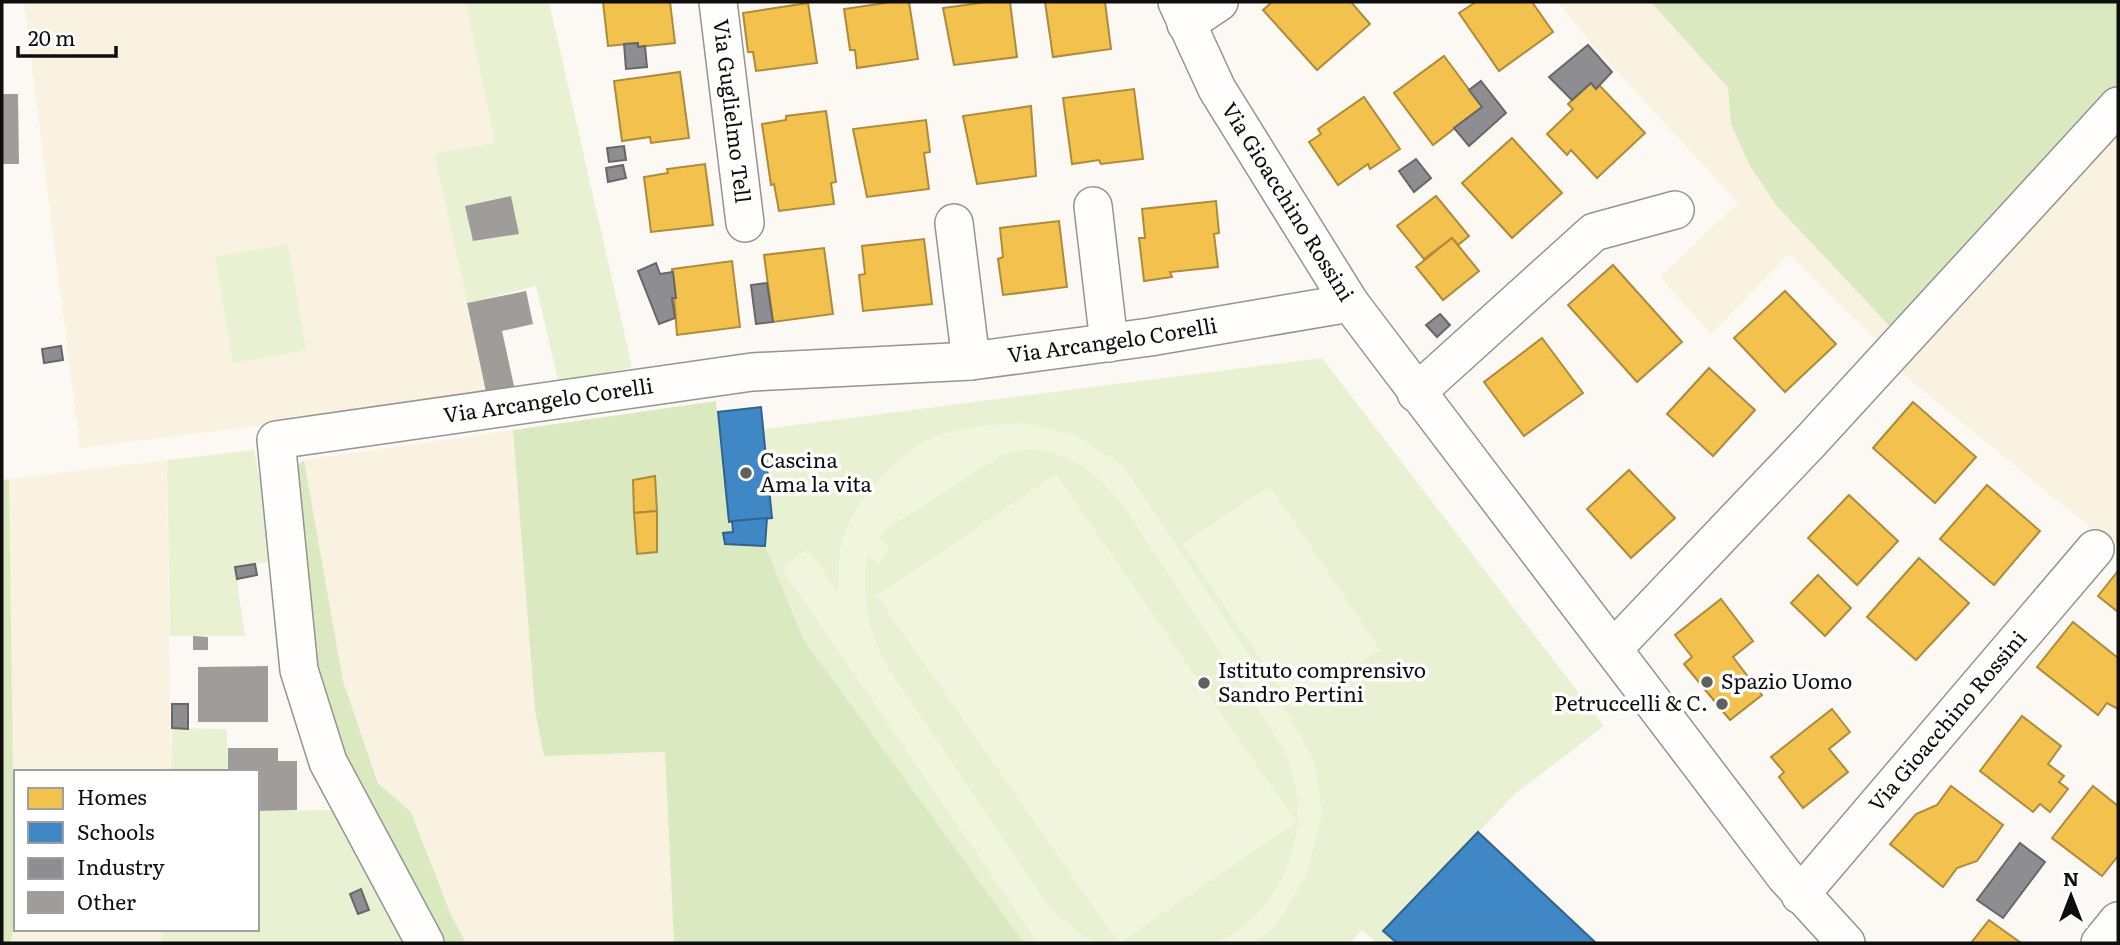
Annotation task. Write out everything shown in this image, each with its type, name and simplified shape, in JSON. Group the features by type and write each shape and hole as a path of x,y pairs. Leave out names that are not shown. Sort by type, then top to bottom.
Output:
{"street":[{"name":"Via Guglielmo Tell","path":"718,2 745,223"},
{"path":"1181,13 1219,2"},
{"name":"Via Gioacchino Rossini","path":"1181,13 1217,89 1350,303 1800,895 1846,943"},
{"path":"1613,649 1809,443 2118,106"},
{"path":"1093,206 1109,343"},
{"path":"1416,393 1594,232 1675,210"},
{"path":"954,223 971,361"},
{"name":"Via Arcangelo Corelli","path":"425,943 328,762 299,670 276,440 752,372 971,361 1109,343 1350,303"},
{"name":"Via Gioacchino Rossini","path":"1800,895 2095,549"},
{"path":"2100,943 2118,921"}],"shaded area":[{"path":"24,2 466,2 495,143 434,153 488,401 343,415 80,448"},
{"path":"1558,2 1651,2 1728,89 1731,124 1776,205 1897,334 1884,348 1789,254 1711,334 1660,277 1738,203 1590,42"},
{"path":"2118,106 2118,541 2114,547 1886,360"},
{"path":"513,430 535,711 544,756 666,752 674,943 466,943 451,915 411,812 379,783 343,681 304,460"},
{"path":"167,460 171,770 14,770 14,848 9,479"},
{"path":"14,926 14,931 162,931 161,943 10,943"}],"green space":[{"path":"466,2 549,2 632,367 559,384 536,286 467,303 434,153 495,143"},
{"path":"1651,2 2118,2 2118,99 1897,334 1776,205 1749,164 1731,124 1728,88"},
{"path":"288,244 306,350 233,363 215,257"},
{"name":"Istituto comprensivo Sandro Pertini","path":"1322,358 1604,726 1515,794 1384,931 1397,943 1377,943 1362,930 1350,943 1024,943 804,640 765,546 767,518 772,517 763,429"},
{"path":"716,401 729,522 733,532 723,533 725,543 765,546 804,640 1024,943 674,943 665,752 544,756 535,711 513,430"},
{"path":"1026,423 1077,436 1124,467 1286,711 1315,762 1322,815 1306,876 1275,927 1254,943 1216,943 1241,927 1262,908 1278,886 1290,861 1298,807 1294,779 1285,751 1127,511 1088,470 1055,453 1038,450 1000,456 888,528 878,538 889,548 879,564 867,555 865,585 871,626 887,666 1048,906 1080,934 1097,943 1038,943 781,567 809,549 838,594 839,555 845,534 864,499 892,466 924,442 940,435 982,426"},
{"path":"254,450 275,561 235,567 245,636 170,636 167,460"},
{"path":"304,460 343,681 378,783 411,812 451,915 466,943 434,943 322,720 289,473"},
{"path":"1056,474 1296,822 1119,943 877,596"},
{"path":"9,479 14,848 14,926 10,943 2,943 2,480"},
{"path":"1270,486 1380,650 1293,707 1183,544"},
{"path":"172,728 227,729 228,770 171,770"},
{"path":"339,810 407,943 161,943 162,931 259,931 259,811"}],"building: Homes":[{"path":"603,2 670,2 675,43 638,47 638,43 608,46"},
{"path":"909,2 918,59 857,68 855,50 850,50 844,9"},
{"path":"1010,2 1017,57 954,65 943,8"},
{"path":"1045,2 1105,2 1111,49 1053,57"},
{"path":"1272,2 1351,2 1370,24 1317,70 1263,10"},
{"path":"1476,2 1532,2 1553,32 1499,71 1459,13"},
{"path":"808,3 817,63 756,71 753,52 748,52 743,13"},
{"path":"1444,56 1482,107 1433,145 1394,93"},
{"path":"680,72 689,138 651,143 650,137 622,141 614,81"},
{"path":"1591,83 1596,89 1599,85 1645,133 1597,178 1571,150 1567,155 1547,134 1573,109 1568,104"},
{"path":"1134,89 1143,159 1072,164 1063,98"},
{"path":"1364,97 1400,149 1370,169 1368,164 1338,185 1309,142 1321,134 1318,129"},
{"path":"1031,106 1036,176 977,184 963,116"},
{"path":"826,111 836,182 831,183 834,204 779,211 774,184 771,185 762,124 786,120 786,116"},
{"path":"926,120 930,152 924,153 929,189 867,197 853,129"},
{"path":"1512,138 1562,193 1512,238 1462,183"},
{"path":"705,164 713,225 651,232 644,177 668,173 667,169"},
{"path":"1436,196 1469,236 1458,245 1452,238 1424,259 1397,226"},
{"path":"1216,201 1219,233 1214,234 1218,267 1170,272 1172,277 1144,281 1139,238 1145,238 1142,209"},
{"path":"1059,221 1067,287 1003,295 998,259 1003,257 1000,228"},
{"path":"1452,238 1479,271 1443,300 1416,267"},
{"path":"924,239 932,304 863,311 859,275 865,274 862,246"},
{"path":"824,248 833,314 773,322 764,255"},
{"path":"732,261 740,327 677,335 672,269"},
{"path":"1613,265 1682,342 1637,382 1568,305"},
{"path":"1785,291 1836,344 1785,392 1734,338"},
{"path":"1542,338 1583,393 1524,436 1484,382"},
{"path":"1709,368 1755,410 1713,456 1667,414"},
{"path":"1913,402 1976,457 1935,503 1873,448"},
{"path":"1629,470 1675,518 1631,558 1587,509"},
{"path":"655,476 657,511 634,513 633,480"},
{"path":"1987,485 2040,531 1994,585 1940,539"},
{"path":"1849,495 1898,541 1857,585 1808,538"},
{"path":"657,511 657,552 637,554 634,513"},
{"path":"1919,558 1969,603 1916,660 1867,617"},
{"path":"2118,571 2118,612 2098,596"},
{"path":"1818,575 1851,608 1825,636 1791,603"},
{"path":"1721,599 1753,641 1733,657 1762,695 1730,720 1684,664 1692,657 1675,635"},
{"path":"2073,622 2118,658 2118,709 2107,703 2098,715 2037,667"},
{"path":"1832,709 1850,732 1829,749 1848,772 1803,808 1779,777 1784,772 1771,757"},
{"path":"2022,716 2061,746 2048,764 2064,776 2059,782 2068,789 2050,812 2040,804 2033,812 1980,771"},
{"path":"1951,786 2003,825 1977,861 1957,868 1943,887 1890,844 1916,814 1937,805"},
{"path":"2093,786 2118,806 2118,856 2102,876 2052,838"},
{"path":"1989,920 2021,943 1971,943"}],"building: Schools":[{"name":"Cascina Ama la vita","path":"761,407 772,518 729,522 718,412"},
{"path":"767,518 765,546 725,544 723,533 733,532 732,521"},
{"path":"1478,832 1596,943 1397,943 1383,931"}],"building: Industry":[{"path":"638,43 638,47 645,46 647,67 626,69 624,44"},
{"path":"1588,45 1612,72 1596,89 1591,83 1572,100 1549,77"},
{"path":"1481,81 1506,113 1469,146 1454,128 1482,107 1469,90"},
{"path":"624,146 626,160 609,162 607,148"},
{"path":"1416,159 1431,178 1414,192 1399,171"},
{"path":"623,165 626,178 608,182 606,168"},
{"path":"656,263 660,274 673,272 676,298 672,298 675,318 659,324 638,271"},
{"path":"767,283 773,322 756,324 751,285"},
{"path":"1440,314 1450,325 1437,337 1426,325"},
{"path":"61,346 63,360 44,363 42,349"},
{"path":"255,564 257,575 237,579 235,567"},
{"path":"172,704 188,704 188,729 172,728"},
{"path":"2020,843 2045,862 2003,918 1977,900"},
{"path":"361,889 369,910 358,914 350,894"}],"building: Other":[{"path":"2,94 18,94 19,164 2,164"},
{"path":"511,196 519,234 473,241 465,206"},
{"path":"526,291 533,324 502,331 516,395 488,401 467,303"},
{"path":"193,636 208,637 208,650 193,650"},
{"path":"268,666 268,722 198,722 198,667"},
{"path":"228,748 278,748 278,761 297,761 297,810 259,811 259,770 228,770"}],"place":[{"name":"Cascina Ama la vita","path":"746,473"},
{"name":"Spazio Uomo","path":"1707,682"},
{"name":"Istituto comprensivo Sandro Pertini","path":"1204,683"},
{"name":"Petruccelli & C.","path":"1722,704"}]}
